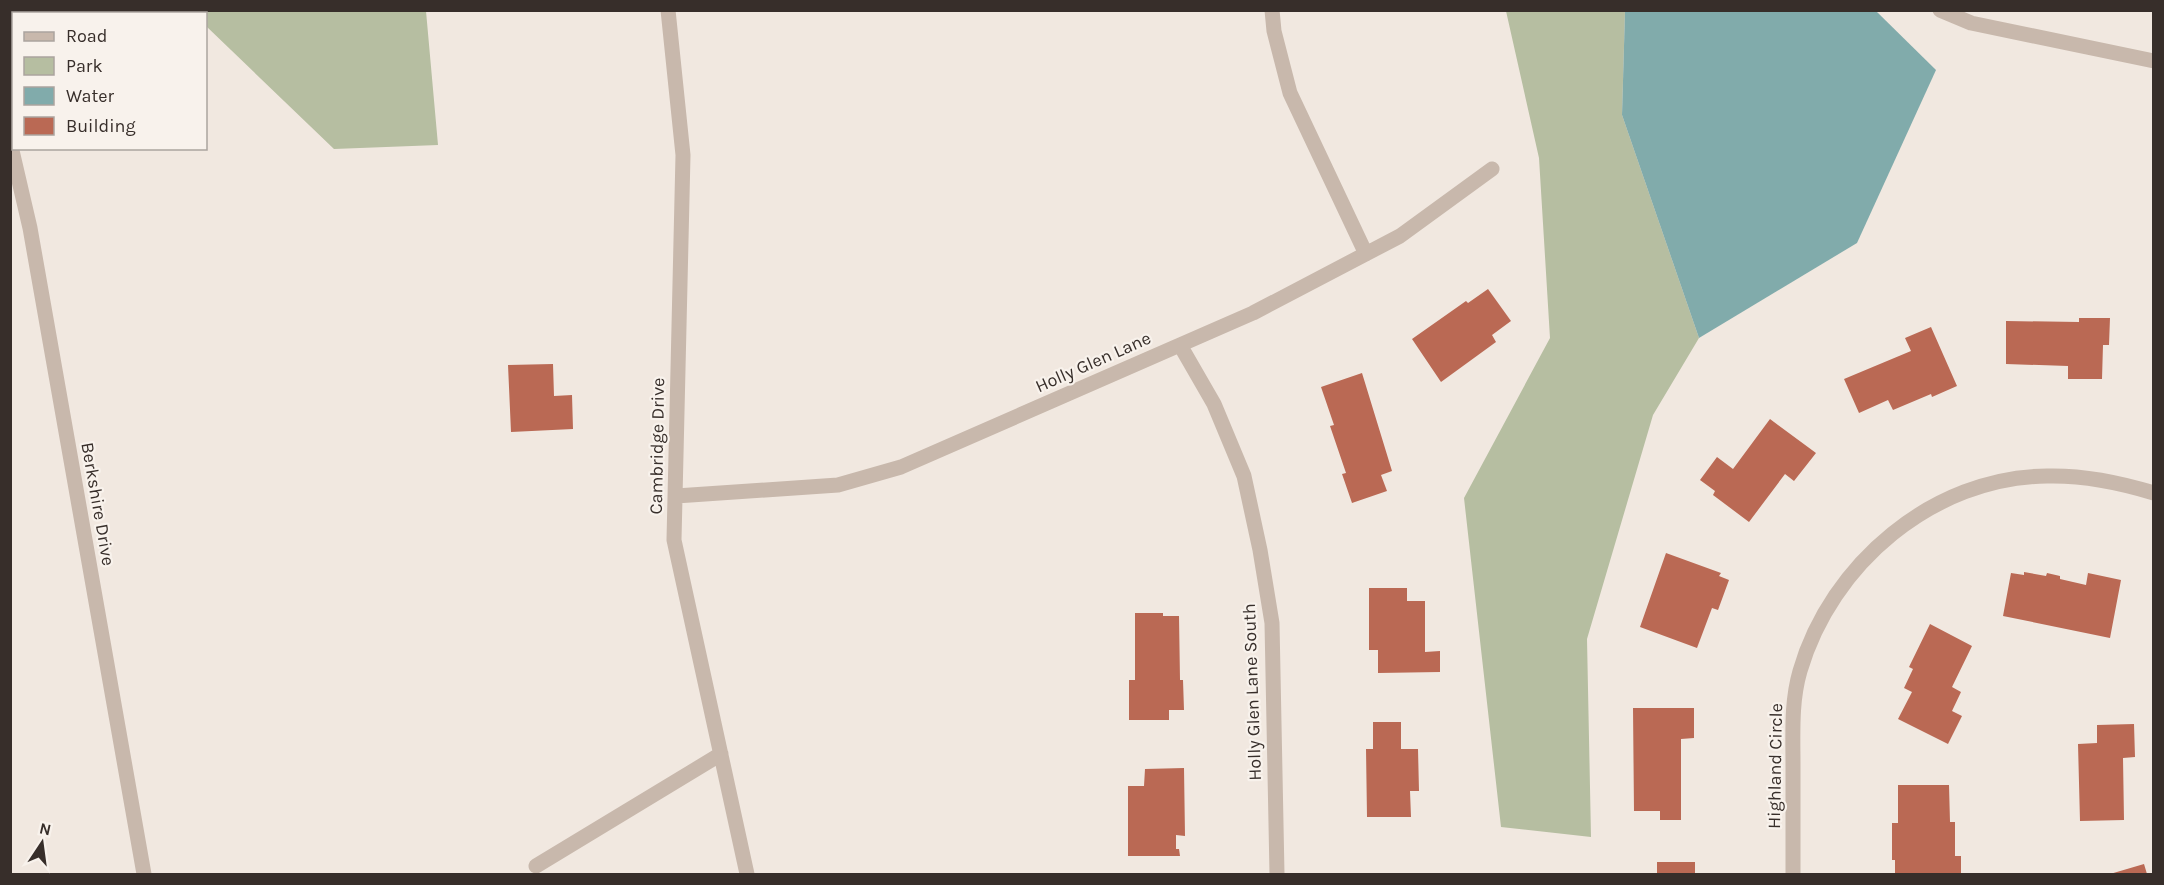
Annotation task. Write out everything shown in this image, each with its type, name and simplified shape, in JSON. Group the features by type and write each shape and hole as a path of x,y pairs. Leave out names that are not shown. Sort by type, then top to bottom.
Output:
{"street":[{"name":"Cambridge Drive","path":"668,10 683,155 675,540 747,874"},
{"path":"1272,10 1274,31 1290,93 1366,254"},
{"path":"1940,10 1971,23 2154,61"},
{"name":"Berkshire Drive","path":"10,142 30,228 144,874"},
{"name":"Holly Glen Lane","path":"676,496 838,485 901,467 1253,313 1400,236 1492,169"},
{"name":"Holly Glen Lane South","path":"1180,345 1214,405 1244,476 1260,550 1272,622 1277,874"},
{"name":"Highland Circle","path":"1793,874 1793,705 1809,645 1820,620 1851,573 1870,553 1914,518 1938,504 1990,484 2046,476 2102,478 2154,493"},
{"path":"536,866 721,754"}],"green space":[{"path":"15,11 185,11 179,12"},
{"path":"190,11 426,11 438,145 334,149 207,27 207,12"},
{"path":"1506,11 1625,11 1622,115 1699,338 1653,415 1587,639 1591,837 1501,827 1464,498 1550,338 1539,158"}],"water":[{"path":"1625,11 1876,11 1936,70 1857,243 1699,338 1622,115"}],"building":[{"path":"1488,289 1511,321 1492,335 1496,342 1441,382 1412,339 1466,301 1468,303"},
{"path":"2079,318 2110,318 2109,345 2103,345 2102,379 2068,379 2068,366 2006,364 2006,321 2079,322"},
{"path":"1931,327 1957,386 1893,410 1888,400 1859,413 1844,379 1911,351 1905,338"},
{"path":"553,364 554,396 572,395 573,429 511,432 508,365"},
{"path":"1362,373 1392,471 1381,475 1387,491 1352,503 1342,474 1346,473 1330,426 1334,425 1321,387"},
{"path":"1770,419 1816,453 1794,481 1785,474 1749,522 1713,495 1715,491 1700,480 1717,457 1733,469"},
{"path":"1666,553 1721,573 1719,576 1729,580 1718,610 1712,608 1697,648 1640,627"},
{"path":"2024,572 2046,576 2047,573 2060,576 2060,579 2086,585 2088,573 2121,580 2110,638 2003,616 2011,573 2024,575"},
{"path":"1369,588 1407,588 1407,601 1425,601 1425,652 1440,651 1440,672 1378,673 1378,650 1369,650"},
{"path":"1135,613 1163,613 1163,616 1179,616 1180,680 1183,680 1184,710 1169,710 1169,720 1129,720 1129,680 1135,680"},
{"path":"1930,624 1972,646 1952,687 1961,692 1952,711 1962,716 1948,744 1898,719 1912,692 1904,688 1913,669 1909,667"},
{"path":"1633,708 1694,708 1694,738 1681,739 1681,820 1660,820 1660,811 1634,811"},
{"path":"1373,722 1401,722 1401,749 1418,749 1419,791 1410,791 1411,817 1367,817 1366,749 1373,749"},
{"path":"2134,724 2135,757 2123,758 2124,820 2080,821 2078,744 2097,743 2097,725"},
{"path":"1184,768 1185,836 1176,835 1176,849 1179,849 1180,856 1128,856 1128,786 1144,786 1145,769"},
{"path":"1898,785 1949,785 1950,822 1955,822 1955,856 1961,856 1961,874 1895,874 1895,860 1892,860 1892,823 1898,823"},
{"path":"1657,862 1695,862 1695,874 1657,874"},
{"path":"2144,864 2147,874 2110,874"}]}
